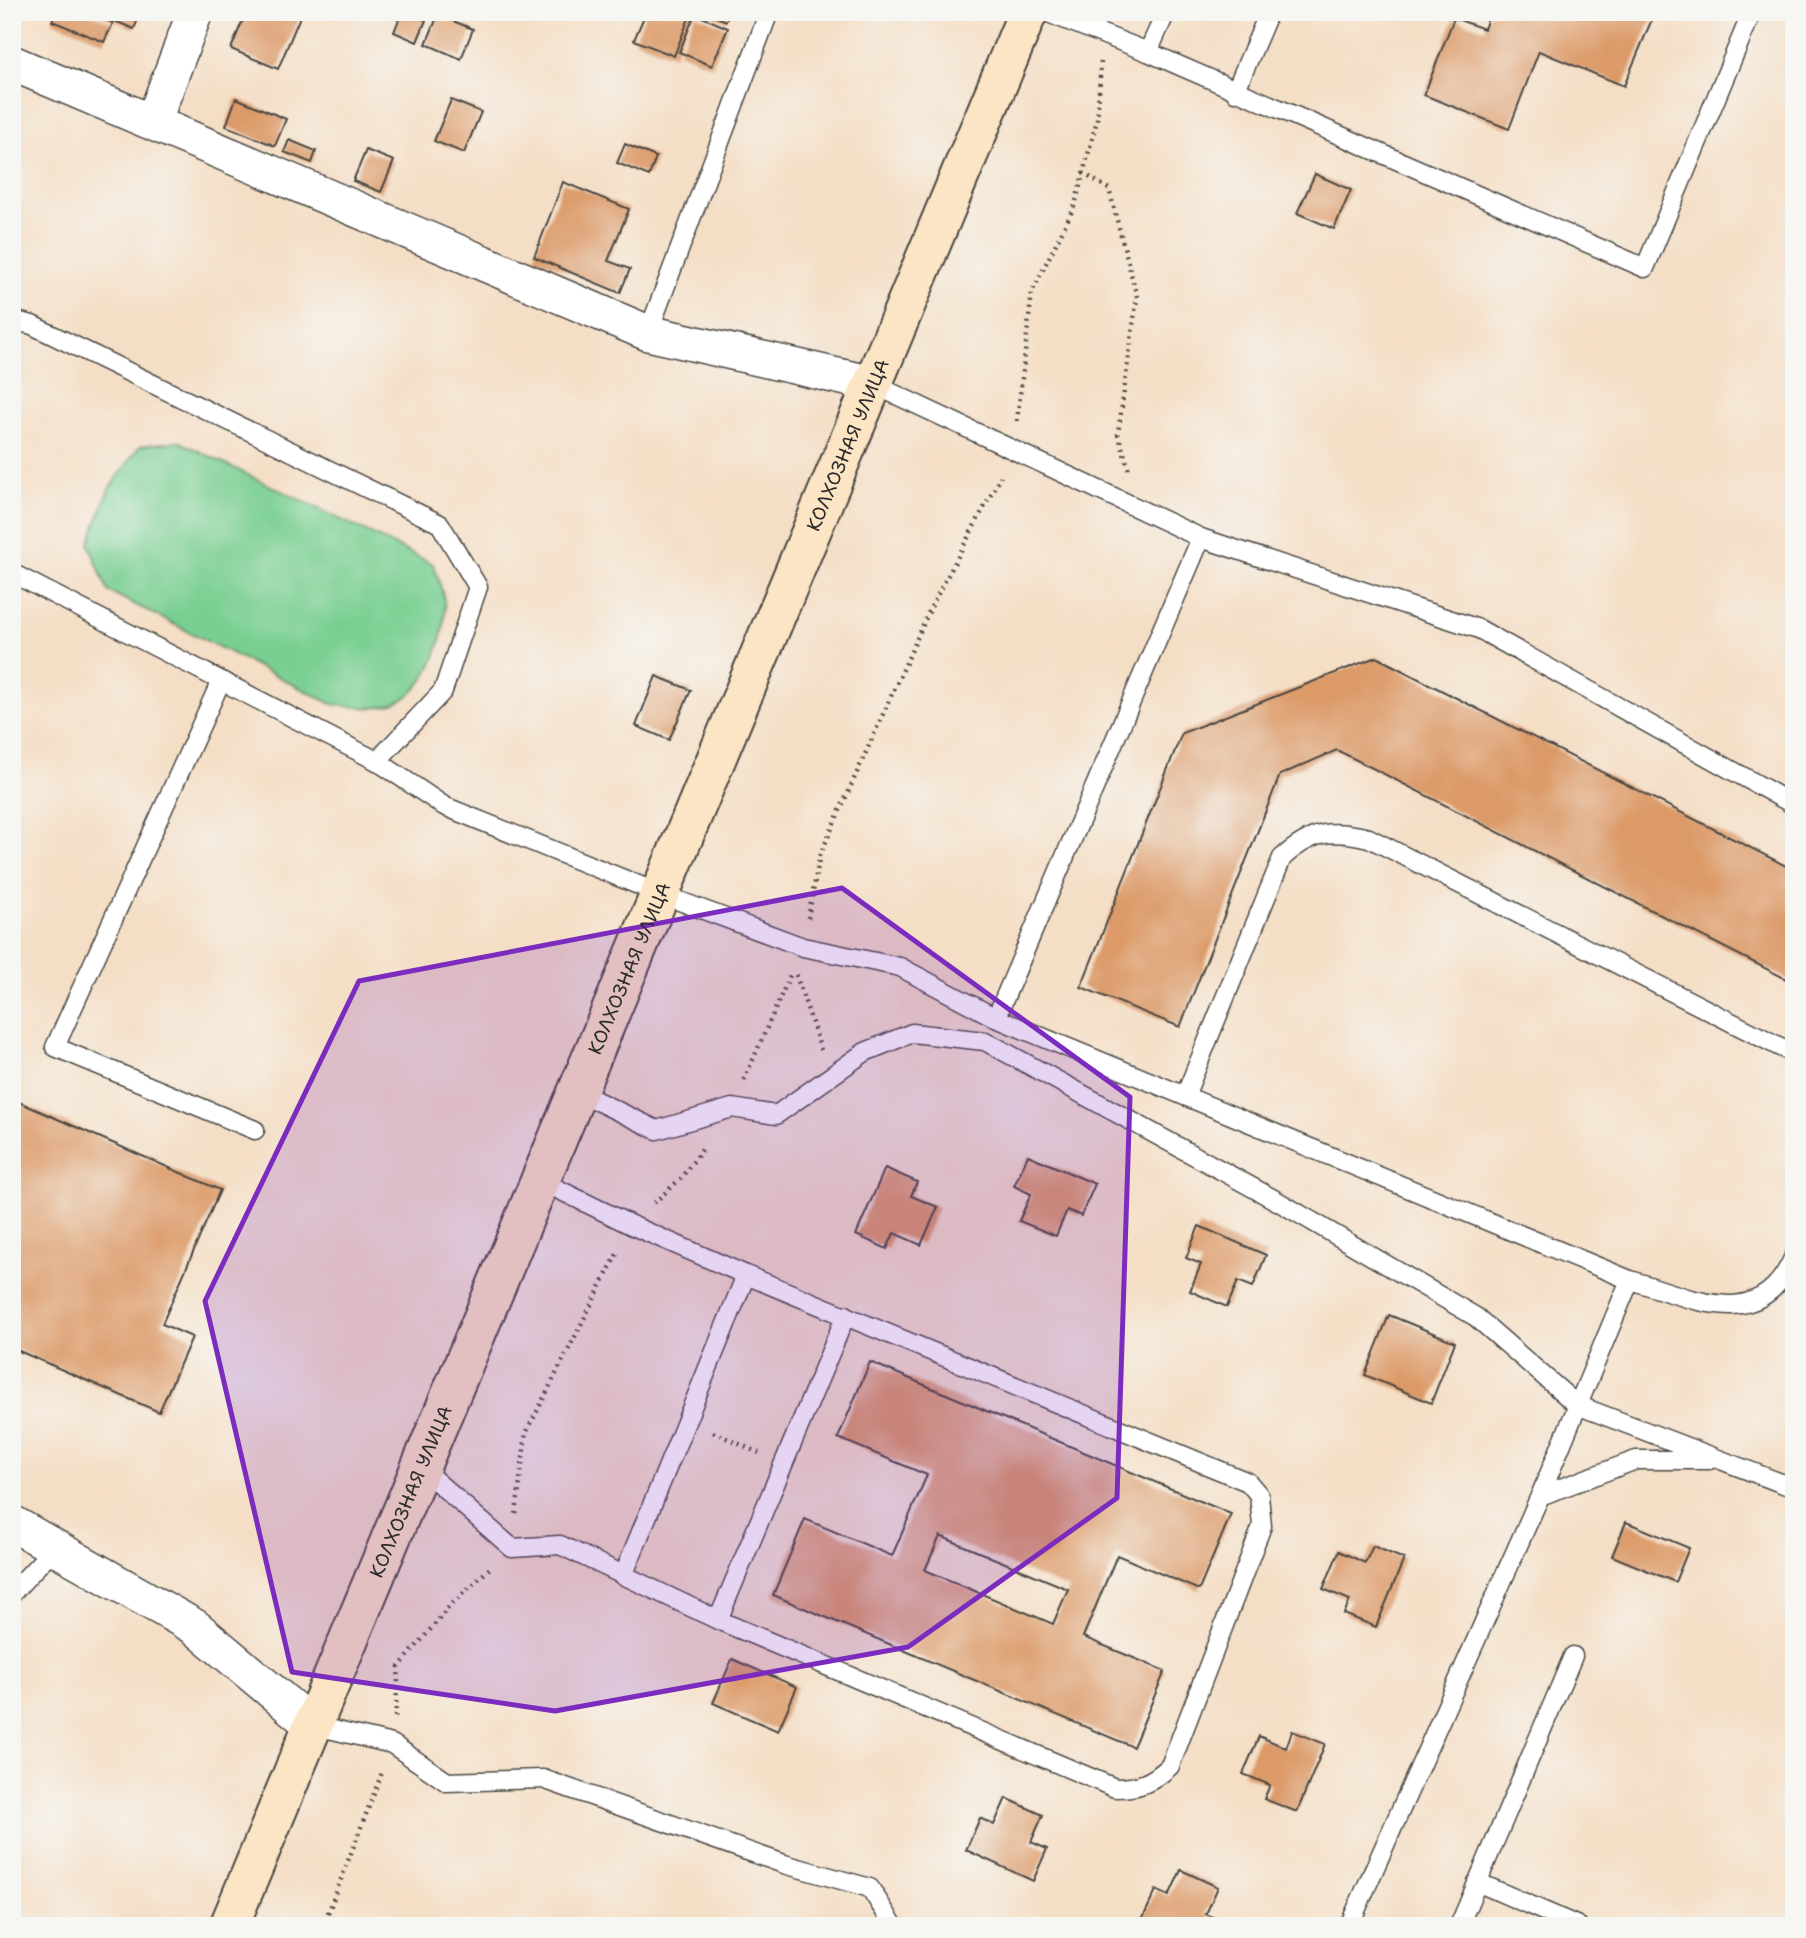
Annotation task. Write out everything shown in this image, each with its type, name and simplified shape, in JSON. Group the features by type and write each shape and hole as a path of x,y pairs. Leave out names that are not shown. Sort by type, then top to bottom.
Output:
{"main road":[{"name":"КОЛХОЗНАЯ УЛИЦА","path":"229,1926 1028,12"}],"street":[{"path":"153,122 194,12"},
{"path":"12,63 648,333 873,384"},
{"path":"12,1523 195,1627 312,1725"}],"lane":[{"path":"648,333 769,12"},
{"path":"1046,12 1148,52 1645,268 1752,12"},
{"path":"1148,52 1166,12"},
{"path":"1235,92 1269,12"},
{"path":"12,320 32,325 440,524 478,587 443,691 377,761"},
{"path":"873,384 1201,538 1479,629 1794,805"},
{"path":"996,1017 1201,538"},
{"path":"12,573 377,761 444,806 658,893 803,947 900,967 996,1017 1630,1280 1722,1306 1746,1306 1766,1296 1784,1278 1794,1256"},
{"path":"221,681 55,1047 255,1130"},
{"path":"1185,1096 1282,859 1298,844 1320,833 1345,832 1369,838 1794,1054"},
{"path":"576,1091 657,1130 732,1108 776,1115 865,1052 912,1033 985,1041 1279,1202 1476,1317 1577,1405 1794,1489"},
{"path":"420,1467 512,1548 560,1545 718,1620 1115,1788 1133,1788 1154,1782 1170,1766 1262,1527 1259,1495 1248,1482 746,1275 631,1225 539,1180"},
{"path":"623,1576 746,1275"},
{"path":"1349,1926 1541,1496 1630,1280"},
{"path":"718,1620 846,1315"},
{"path":"1541,1496 1636,1460 1720,1460"},
{"path":"12,1593 55,1547"},
{"path":"1459,1926 1573,1656"},
{"path":"312,1725 392,1744 447,1782 543,1779 785,1864 870,1888 894,1926"},
{"path":"1477,1882 1578,1926"}],"path":[{"path":"803,947 820,855 931,607 1014,451 1032,292 1075,205 1097,120 1102,34"},
{"path":"1083,173 1109,189 1137,297 1118,434 1142,510"},
{"path":"512,1548 526,1433 631,1225 681,1178 732,1108 794,967 830,1078"},
{"path":"686,1421 782,1463"}],"highlighted area":[{"path":"842,888 1130,1097 1117,1498 908,1647 555,1711 292,1672 205,1301 359,981"}],"green space":[{"path":"178,441 433,564 444,600 443,629 427,674 408,696 396,703 380,707 332,704 108,591 89,544 109,489 140,446"}],"building":[{"path":"56,12 87,12 113,23 104,42 52,21"},
{"path":"93,12 141,12 134,29"},
{"path":"246,12 302,12 278,69 231,49"},
{"path":"402,12 426,20 417,42 394,32"},
{"path":"646,12 691,13 674,56 634,40"},
{"path":"705,12 730,12 726,21"},
{"path":"1490,12 1655,12 1624,86 1539,51 1509,129 1424,95 1454,18 1484,29"},
{"path":"695,14 728,28 712,66 679,52"},
{"path":"438,15 473,29 461,59 426,44"},
{"path":"236,98 286,119 275,146 226,126"},
{"path":"451,100 481,112 464,153 434,141"},
{"path":"289,140 316,151 312,163 284,152"},
{"path":"625,144 656,157 649,176 617,163"},
{"path":"366,150 394,161 381,192 353,181"},
{"path":"1315,174 1351,190 1334,229 1297,213"},
{"path":"563,182 629,209 608,261 630,269 620,293 534,257"},
{"path":"1376,657 1794,870 1794,983 1337,750 1280,775 1180,1027 1081,987 1182,733"},
{"path":"656,676 691,690 669,740 636,726"},
{"path":"12,1099 220,1190 162,1324 192,1337 159,1412 12,1348"},
{"path":"1028,1155 1095,1184 1081,1216 1067,1210 1056,1236 1019,1221 1031,1194 1014,1186"},
{"path":"885,1168 917,1182 911,1196 938,1207 921,1245 894,1233 887,1249 856,1235"},
{"path":"1199,1226 1266,1255 1253,1287 1238,1281 1227,1307 1190,1291 1201,1264 1186,1258"},
{"path":"1389,1315 1455,1342 1431,1403 1365,1375"},
{"path":"870,1362 1231,1514 1199,1590 1117,1555 1083,1637 1165,1671 1133,1747 773,1595 805,1519 892,1556 927,1475 838,1438","holes":["940,1536 1068,1589 1053,1624 925,1570"]},
{"path":"1626,1522 1689,1548 1675,1582 1612,1556"},
{"path":"1373,1546 1404,1559 1376,1627 1344,1614 1350,1600 1323,1589 1339,1551 1365,1563"},
{"path":"732,1659 797,1687 778,1731 713,1703"},
{"path":"1292,1731 1325,1744 1297,1812 1264,1799 1270,1785 1243,1774 1259,1736 1286,1748"},
{"path":"1006,1798 1043,1815 1031,1842 1047,1849 1033,1881 966,1850 980,1818 994,1825"},
{"path":"1181,1870 1218,1887 1206,1914 1222,1921 1220,1926 1149,1926 1141,1922 1156,1890 1169,1896"}]}
